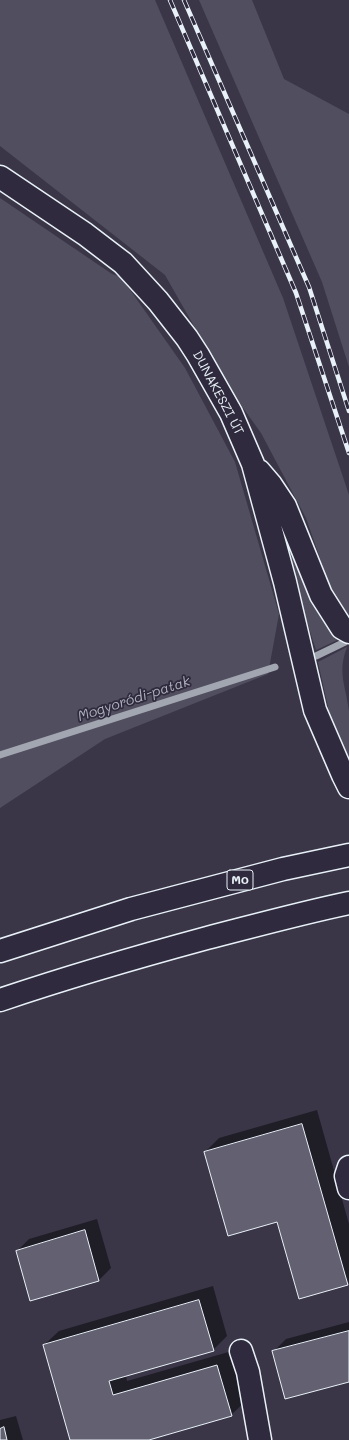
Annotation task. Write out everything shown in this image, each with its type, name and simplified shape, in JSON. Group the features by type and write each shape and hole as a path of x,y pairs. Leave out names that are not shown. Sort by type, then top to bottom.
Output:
{"main road":[{"name":"DUNAKESZI ÚT","path":"0,177 85,234 123,263 158,300 198,355 231,413 253,464 285,582 314,710 349,787"},
{"path":"253,464 285,506 321,595 342,628 349,632"},
{"name":"M0","path":"0,951 131,909 284,869 349,855"},
{"path":"0,1000 152,953 285,918 349,903"},
{"path":"349,1167 346,1176 349,1188"},
{"path":"241,1351 248,1372 260,1440"}],"shaded area":[{"path":"0,0 155,0 283,298 349,495 349,621 344,619 330,587 306,518 261,433 231,391 165,275 0,146"},
{"path":"199,0 252,0 284,79 349,114 349,367 322,282"},
{"path":"0,198 112,274 121,277 185,368 235,462 279,614 268,674 105,739 0,808"},
{"path":"275,508 344,637 316,650 301,603"},
{"path":"347,647 342,672 349,711 349,768 331,720 318,662"}],"building":[{"path":"302,1124 348,1285 299,1299 277,1222 228,1236 204,1152"},
{"path":"85,1230 99,1281 30,1301 16,1251"},
{"path":"199,1300 214,1351 109,1381 113,1395 217,1365 232,1416 149,1440 70,1440 43,1345"},
{"path":"349,1331 349,1382 285,1399 272,1351"},
{"path":"4,1427 7,1440 0,1440 0,1429"}],"waterway":[{"name":"Mogyoródi-patak","path":"316,656 345,642"},
{"name":"Mogyoródi-patak","path":"0,755 275,667"}],"railway":[{"path":"170,0 296,293 349,453"},
{"path":"184,0 309,287 349,411"}]}
